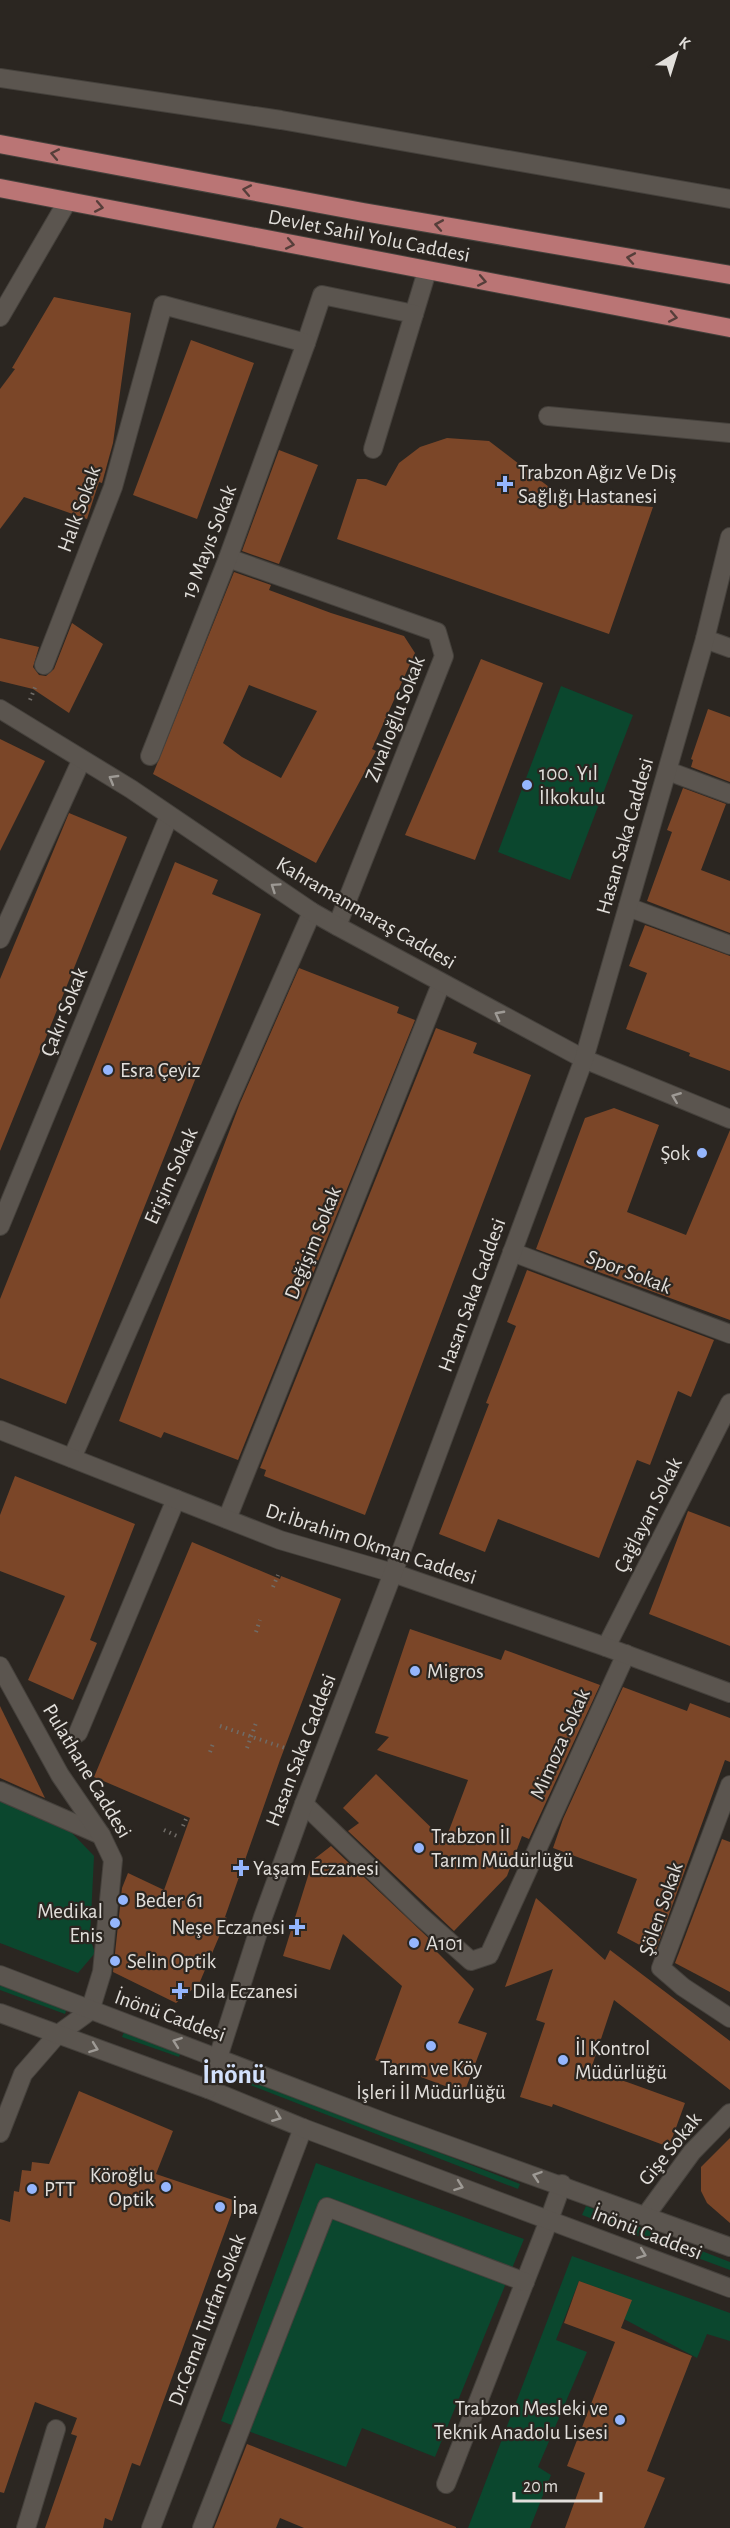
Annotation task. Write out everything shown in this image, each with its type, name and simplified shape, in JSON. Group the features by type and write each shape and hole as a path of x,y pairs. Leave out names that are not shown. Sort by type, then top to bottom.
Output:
{"main road":[{"name":"Devlet Sahil Yolu Caddesi","path":"0,144 351,210 730,275"},
{"name":"Devlet Sahil Yolu Caddesi","path":"0,188 730,328"}],"street":[{"path":"0,78 280,120 730,199"},
{"path":"0,317 68,202"},
{"path":"373,449 427,271"},
{"name":"19 Mayıs Sokak","path":"150,756 228,558 322,295 414,314"},
{"name":"Halk Sokak","path":"44,665 113,487 163,305 306,343"},
{"path":"548,416 730,433"},
{"name":"Hasan Saka Caddesi","path":"208,2089 263,1917 304,1804 393,1574 584,1059 705,639 730,537"},
{"name":"Zıvalıoğlu Sokak","path":"228,558 436,632 444,656 337,926"},
{"path":"705,639 730,648"},
{"name":"Kahramanmaraş Caddesi","path":"0,709 130,789 312,912 441,984 584,1059 730,1119"},
{"path":"0,939 81,760"},
{"path":"668,771 730,794"},
{"name":"Çakır Sokak","path":"0,1226 169,816"},
{"path":"628,907 730,945"},
{"name":"Erişim Sokak","path":"72,1458 312,912"},
{"name":"Değişim Sokak","path":"227,1519 441,984"},
{"name":"Spor Sokak","path":"512,1252 730,1335"},
{"name":"Çağlayan Sokak","path":"606,1647 730,1403"},
{"name":"Dr.İbrahim Okman Caddesi","path":"0,1430 280,1540 393,1574 626,1654 730,1693"},
{"path":"78,1733 176,1499"},
{"name":"Mimoza Sokak","path":"304,1804 419,1915 471,1961 489,1955 626,1654"},
{"name":"Pulathane Caddesi","path":"0,1666 60,1775 101,1835 113,1860 102,1972 90,2011"},
{"name":"Şölen Sokak","path":"730,1785 722,1829 661,1968 683,1987 730,2018"},
{"path":"0,1791 101,1835"},
{"name":"İnönü Caddesi","path":"0,1975 389,2124 562,2184 730,2247"},
{"path":"0,2133 23,2074 57,2035 90,2011"},
{"name":"İnönü Caddesi","path":"0,2013 208,2089 303,2128 730,2288"},
{"name":"Gişe Sokak","path":"646,2215 692,2152 730,2112"},
{"name":"Dr.Cemal Turfan Sokak","path":"151,2528 303,2128"},
{"path":"446,2484 562,2184"},
{"path":"202,2528 327,2207 525,2282"},
{"path":"26,2528 56,2429"}],"path":[{"path":"21,722 44,665"},
{"path":"273,1587 278,1575"},
{"path":"256,1632 260,1620"},
{"path":"247,1748 256,1724"},
{"path":"220,1726 285,1749"},
{"path":"210,1752 214,1741"},
{"path":"183,1826 186,1819"},
{"path":"164,1830 179,1837"}],"green space":[{"path":"561,686 633,715 570,880 498,852"},
{"path":"0,1801 72,1833 94,1856 90,1938 95,1953 78,1973 0,1943"},
{"path":"0,1983 67,2008 65,2014 0,1990"},
{"path":"124,2032 181,2052 179,2057 122,2037"},
{"path":"239,2075 520,2184 518,2189 237,2080"},
{"path":"316,2163 524,2239 435,2457 362,2428 346,2467 221,2421"},
{"path":"586,2206 730,2262 730,2270 582,2215"},
{"path":"572,2256 730,2313 730,2341 707,2334 697,2358 624,2319 631,2300 579,2281 556,2340 587,2352 538,2467 551,2475 530,2528 468,2528"}],"building":[{"path":"54,297 131,313 113,443 102,483 99,482 87,519 24,497 0,529 0,389 15,369 12,368"},
{"path":"191,340 254,363 197,519 133,495"},
{"path":"447,438 489,441 562,497 582,502 653,507 609,634 337,539 357,479 366,479 386,486 399,463 420,447"},
{"path":"279,450 318,465 279,564 242,551"},
{"path":"234,572 271,585 269,590 404,636 415,653 372,749 376,751 316,863 153,774","holes":["249,685 317,711 281,778 242,757 223,743"]},
{"path":"72,623 103,644 69,713 33,689 0,681 0,638 39,647 33,667 39,675 46,676 54,669"},
{"path":"481,659 543,683 475,860 405,835"},
{"path":"708,709 730,717 730,782 691,767 693,760 691,759"},
{"path":"0,739 45,761 0,851"},
{"path":"683,788 726,804 701,870 730,881 730,933 647,901 672,832 667,830"},
{"path":"69,813 127,837 0,1151 0,979"},
{"path":"175,862 218,880 212,894 261,914 66,1404 0,1378 0,1299"},
{"path":"645,925 730,956 730,1071 626,1029 647,973 629,966"},
{"path":"299,968 399,1007 397,1013 415,1020 238,1460 164,1432 161,1438 119,1421 240,1103"},
{"path":"436,1028 477,1043 473,1053 531,1075 365,1515 264,1476 266,1470 260,1468"},
{"path":"614,1108 659,1125 627,1212 686,1235 730,1130 730,1320 536,1249 585,1118"},
{"path":"527,1270 714,1340 691,1397 678,1391 650,1465 637,1460 599,1558 498,1519 485,1552 439,1534 516,1326 507,1322"},
{"path":"15,1476 135,1524 90,1640 97,1643 73,1700 28,1680 65,1596 0,1571 0,1515"},
{"path":"688,1511 730,1527 730,1646 649,1614"},
{"path":"192,1542 280,1579 281,1576 341,1599 280,1760 225,1917 227,1918 199,1984 176,2003 113,1972 122,1888 128,1873 164,1890 190,1818 94,1777"},
{"path":"410,1629 501,1660 505,1650 600,1685 529,1839 522,1836 507,1876 454,1931 348,1831 359,1823 343,1808 376,1774 445,1841 468,1780 377,1750 389,1737 375,1733"},
{"path":"623,1687 687,1711 690,1703 730,1718 730,1762 725,1760 655,1953 617,1933 637,1879 553,1848 563,1819"},
{"path":"0,1706 45,1798 0,1778"},
{"path":"722,1839 730,1842 730,1992 675,1963"},
{"path":"331,1846 438,1947 435,1950 474,1989 458,2023 487,2033 464,2093 375,2060 402,1986 343,1934 330,1970 283,1956 313,1860"},
{"path":"536,1898 605,1960 610,1950 730,2041 730,2090 614,2000 591,2069 685,2103 669,2147 553,2104 552,2107 520,2097 545,2023 536,2020 553,1969 505,1987"},
{"path":"79,2091 173,2131 156,2174 236,2201 140,2466 132,2463 112,2521 105,2518 103,2528 45,2528 77,2436 71,2434 77,2418 35,2402 4,2493 0,2492 0,2219 10,2222 14,2191 19,2192 22,2170 31,2171 32,2162 49,2164"},
{"path":"730,2138 730,2223 707,2203 701,2191 701,2167"},
{"path":"579,2281 632,2300 621,2328 692,2356 647,2471 665,2478 644,2528 565,2528 585,2473 567,2466 615,2342 564,2323"},
{"path":"247,2444 456,2528 304,2528 280,2518 276,2528 214,2528"}],"place":[{"name":"Trabzon Ağız Ve Diş Sağlığı Hastanesi","path":"505,484"},
{"name":"100. Yıl İlkokulu","path":"527,785"},
{"name":"Esra Çeyiz","path":"108,1070"},
{"name":"Şok","path":"702,1153"},
{"name":"Migros","path":"415,1671"},
{"name":"Trabzon İl Tarım Müdürlüğü","path":"419,1848"},
{"name":"Yaşam Eczanesi","path":"241,1868"},
{"name":"Beder 61","path":"123,1900"},
{"name":"Medikal Enis","path":"115,1923"},
{"name":"Neşe Eczanesi","path":"297,1927"},
{"name":"A101","path":"414,1943"},
{"name":"Selin Optik","path":"115,1961"},
{"name":"Dila Eczanesi","path":"180,1991"},
{"name":"Tarım ve Köy İşleri İl Müdürlüğü","path":"431,2046"},
{"name":"İl Kontrol Müdürlüğü","path":"563,2060"},
{"name":"Köroğlu Optik","path":"166,2187"},
{"name":"PTT","path":"32,2189"},
{"name":"İpa","path":"220,2207"},
{"name":"Trabzon Mesleki ve Teknik Anadolu Lisesi","path":"620,2420"}],"district":[{"name":"İnönü","path":"234,2074"}]}
